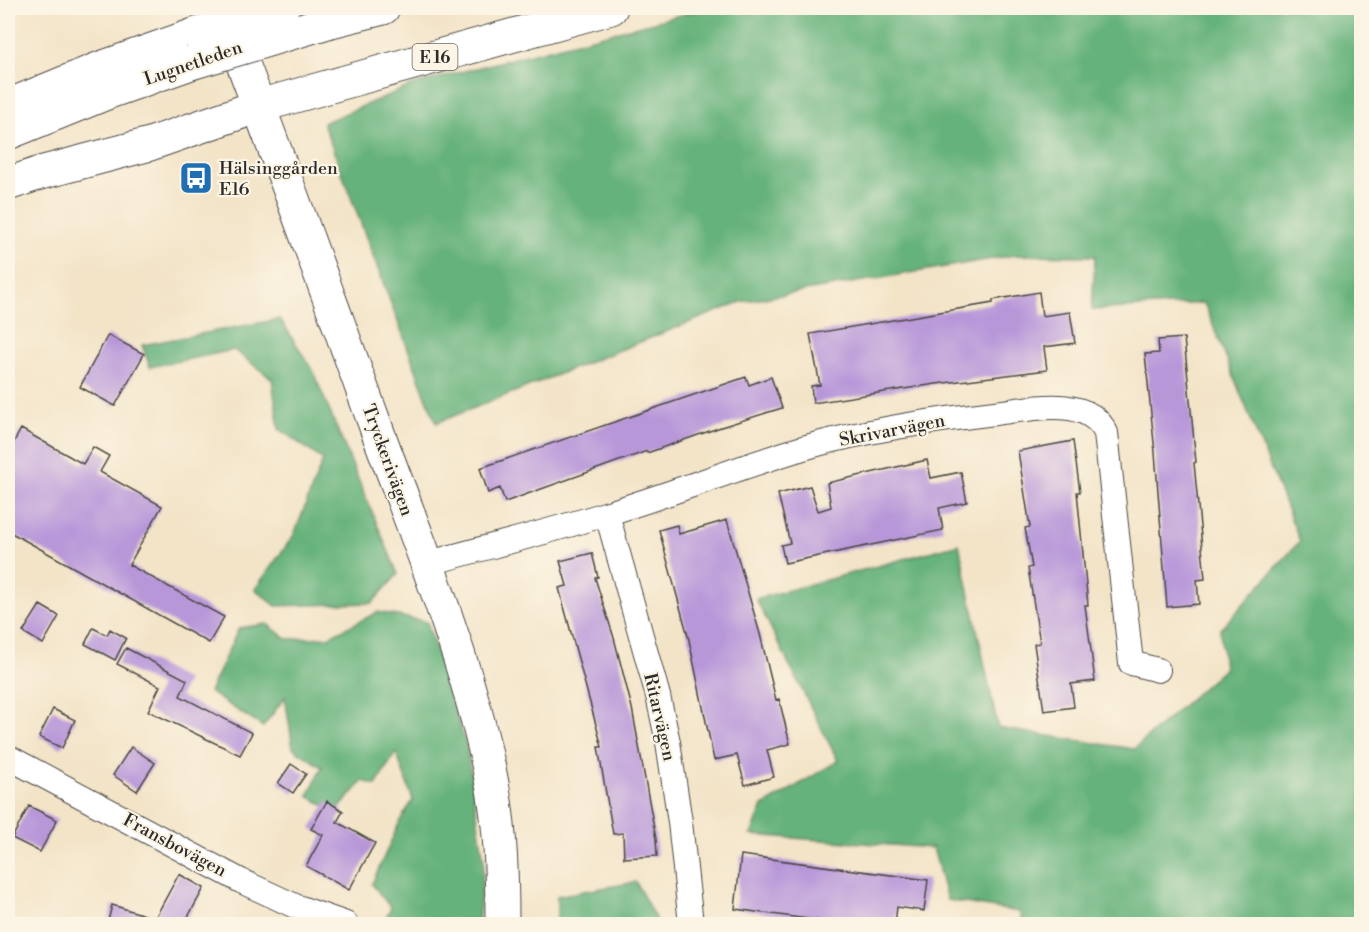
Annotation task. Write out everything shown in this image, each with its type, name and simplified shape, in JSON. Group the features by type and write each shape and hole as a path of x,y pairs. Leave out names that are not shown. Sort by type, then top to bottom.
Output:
{"main road":[{"name":"Tryckerivägen","path":"222,8 426,564 479,724 493,791 501,868 502,924"},
{"name":"Lugnetleden","path":"8,133 109,92 194,48 282,8"},
{"name":"Lugnetleden","path":"8,106 98,69 383,8"},
{"name":"E 16","path":"8,184 40,173 150,144 259,106 612,8"}],"street":[{"name":"Skrivarvägen","path":"426,564 607,514 766,460 848,437 953,418 1041,408 1070,409 1088,413 1102,423 1108,441 1131,663 1158,670"},
{"name":"Ritarvägen","path":"607,514 668,742 680,822 691,924"},
{"name":"Fransbovägen","path":"8,757 241,881 295,906 346,924"}],"green space":[{"path":"707,8 1361,8 1361,924 1024,924 1019,912 947,900 933,848 751,835 763,806 838,761 756,599 959,544 998,728 1134,749 1224,669 1220,630 1300,541 1204,303 1092,310 1095,256 1015,255 741,302 436,423 323,123 415,84"},
{"path":"280,319 312,369 398,574 372,603 276,606 255,589 294,535 323,460 279,429 272,379 234,350 150,367 142,345"},
{"path":"378,612 427,622 467,748 484,862 478,924 383,924 391,908 372,884 400,821 413,800 396,752 376,785 363,781 336,812 308,796 322,767 293,748 285,697 263,727 209,692 239,628 267,624 287,639 328,637"},
{"path":"636,882 658,924 557,924 557,896"}],"building":[{"path":"1039,292 1042,316 1070,312 1075,343 1044,347 1047,370 813,403 811,386 820,385 810,334 993,303 993,300"},
{"path":"108,335 144,354 115,406 80,387"},
{"path":"1184,338 1205,579 1197,580 1199,604 1167,607 1145,354 1159,353 1158,340"},
{"path":"746,377 749,385 771,377 782,408 647,453 647,451 505,502 500,488 488,493 480,468"},
{"path":"21,429 83,464 93,447 109,456 100,472 162,506 129,565 224,617 209,643 8,531 8,453"},
{"path":"1073,441 1080,492 1077,492 1088,605 1085,605 1095,681 1071,684 1074,707 1044,711 1034,644 1040,643 1028,568 1032,567 1025,528 1030,527 1018,451"},
{"path":"927,460 931,478 961,472 967,502 939,508 943,530 785,563 781,545 790,543 778,494 810,486 818,511 831,507 827,483"},
{"path":"727,520 790,744 767,750 774,777 745,785 737,755 714,760 689,640 659,530 677,525 679,534"},
{"path":"592,553 598,577 595,578 614,638 632,708 656,839 657,856 624,858 623,833 613,834 598,747 602,747 559,588 567,586 560,561"},
{"path":"40,605 59,616 43,644 23,632"},
{"path":"93,628 107,635 110,629 126,638 115,660 85,644"},
{"path":"126,648 187,680 180,696 252,733 240,755 148,711 160,686 117,664"},
{"path":"53,709 75,720 62,748 39,737"},
{"path":"131,747 155,763 137,791 113,775"},
{"path":"291,764 306,774 293,793 278,783"},
{"path":"327,801 343,811 337,822 375,843 349,890 306,866 323,835 311,829"},
{"path":"29,806 57,820 40,852 12,838"},
{"path":"741,855 928,880 924,911 897,907 895,924 845,924 735,909"},
{"path":"179,874 204,888 184,924 117,924 108,921 112,905 155,918"}],"place":[{"name":"Hälsinggården E16","path":"196,178"}]}
